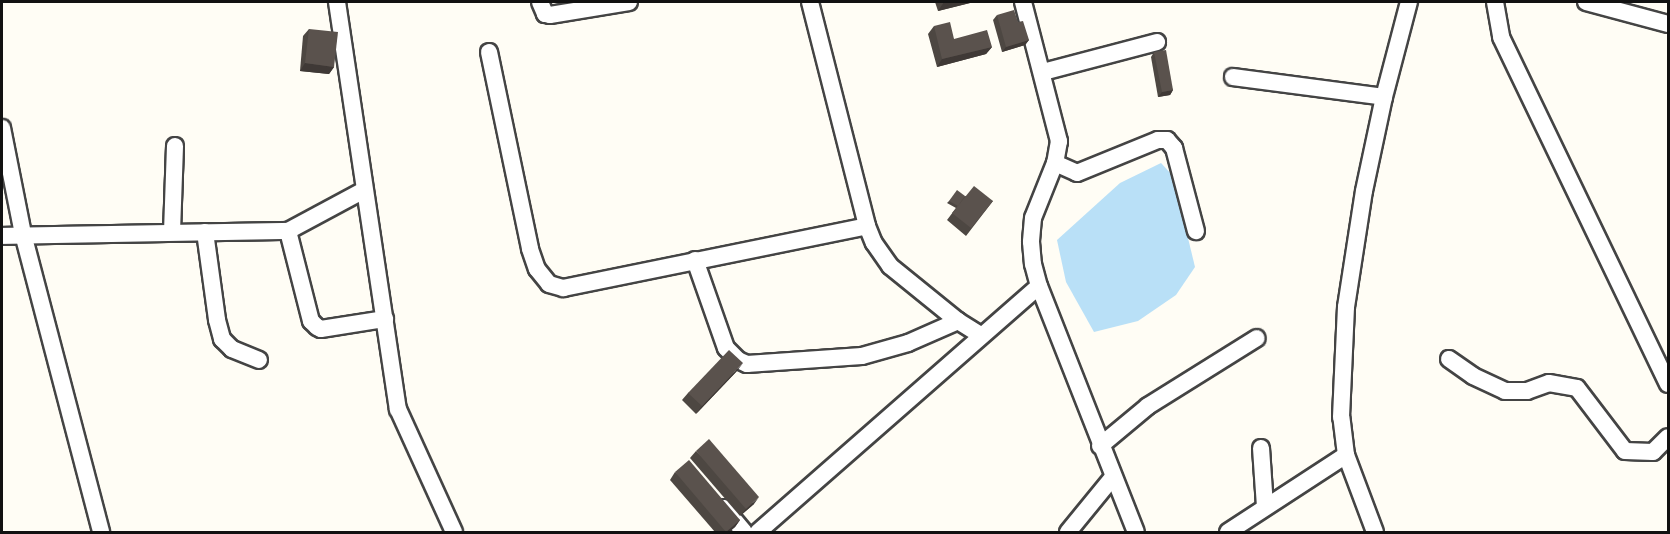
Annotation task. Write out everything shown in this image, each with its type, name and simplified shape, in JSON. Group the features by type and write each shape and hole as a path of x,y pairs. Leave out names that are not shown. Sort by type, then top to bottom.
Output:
{"street":[{"path":"337,2 398,409 454,532"},
{"path":"540,2 545,14 549,15 629,2"},
{"path":"810,2 867,226 882,257 958,321 980,335"},
{"path":"1023,2 1058,130 1058,151 1055,163 1033,218 1031,242 1039,286 1100,446 1136,532"},
{"path":"1375,532 1346,454 1341,417 1346,307 1364,191 1384,97 1409,2"},
{"path":"1495,2 1501,37 1668,384"},
{"path":"1586,2 1668,24"},
{"path":"1043,72 1157,42"},
{"path":"489,52 530,249 537,269 549,284 563,288 867,226"},
{"path":"1233,77 1384,97"},
{"path":"2,128 23,234 101,532"},
{"path":"1055,163 1077,173 1158,141 1167,140 1174,148 1196,231"},
{"path":"172,232 175,146"},
{"path":"2,236 288,231 364,190"},
{"path":"288,231 311,321 317,327 321,329 386,318"},
{"path":"205,232 217,320 222,339 232,349 259,360"},
{"path":"695,260 726,348 738,360 747,364 862,356 908,343 958,321"},
{"path":"758,532 980,335 1039,286"},
{"path":"1100,446 1148,406 1257,338"},
{"path":"1449,358 1473,376 1505,391 1527,390 1550,383 1577,388 1625,451 1653,452 1668,437"},
{"path":"1261,448 1265,507"},
{"path":"1228,532 1346,454"},
{"path":"1068,532 1113,477"},
{"path":"714,495 744,532"}],"water":[{"path":"1161,163 1173,176 1195,267 1176,295 1138,321 1094,332 1066,282 1057,240 1120,183"}],"building":[{"path":"1014,10 1018,22 1023,21 1029,40 1006,47 997,15"},
{"path":"950,22 954,39 987,30 992,47 942,59 934,26"},
{"path":"309,29 338,32 334,67 305,63"},
{"path":"1166,50 1173,90 1162,92 1154,52"},
{"path":"974,186 993,201 971,228 952,213"},
{"path":"957,190 965,196 958,206 949,201"},
{"path":"729,350 743,363 702,406 688,393"},
{"path":"709,439 759,497 746,509 696,451"},
{"path":"689,460 740,520 726,532 675,472"}]}
